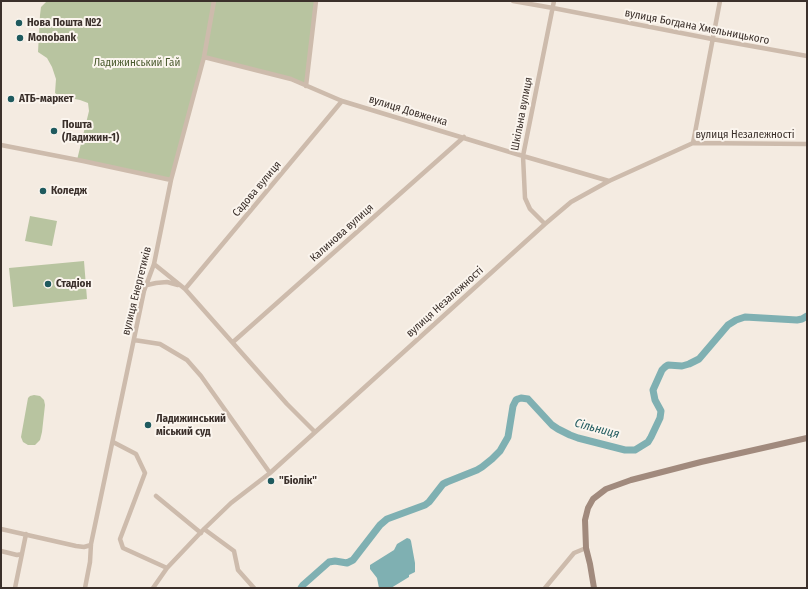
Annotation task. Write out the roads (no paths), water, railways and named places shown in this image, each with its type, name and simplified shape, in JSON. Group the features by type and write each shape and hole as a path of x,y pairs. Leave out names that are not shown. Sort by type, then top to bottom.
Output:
{"street":[{"name":"вулиця Енергетиків","path":"85,588 90,562 91,545 144,291 154,264 171,180 204,57 214,1"},
{"path":"306,86 316,1"},
{"name":"вулиця Богдана Хмельницького","path":"513,1 807,56"},
{"name":"Шкільна вулиця","path":"545,224 530,209 525,198 523,156 554,1"},
{"path":"693,143 720,1"},
{"name":"вулиця Довженка","path":"204,57 290,80 342,101 609,181"},
{"name":"Садова вулиця","path":"183,288 342,101"},
{"name":"Калинова вулиця","path":"233,342 464,137"},
{"name":"вулиця Незалежності","path":"153,588 167,568 231,503 270,473 571,202 609,181 693,143 807,144"},
{"path":"1,144 171,180"},
{"path":"154,264 183,288 287,404 315,432"},
{"path":"147,285 167,282 183,288"},
{"path":"134,340 160,344 187,360 201,376 270,473"},
{"path":"594,588 586,548 585,520 592,499 606,489 645,476 807,438"},
{"path":"112,442 136,454 145,473 120,539 123,548 167,568"},
{"path":"156,496 202,531 234,551 238,570 254,588"},
{"path":"1,529 80,547 91,545"},
{"path":"15,588 26,534"},
{"path":"545,588 574,553 586,548"},
{"path":"1,551 17,555 22,554"}],"water":[{"path":"407,538 411,541 415,572 391,588 379,588 377,578 370,569 370,565 394,550 397,544"}],"waterway":[{"name":"Сільниця","path":"301,588 329,562 335,561 347,563 353,560 380,525 387,519 425,505 443,484 477,470 492,459 500,451 508,437 513,406 516,400 521,398 528,399 552,425 570,435 625,450 635,450 648,442 660,418 661,411 655,400 653,390 662,370 665,367 668,365 682,366 699,359 728,325 736,320 745,317 797,320 807,316"}],"place":[{"name":"Нова Пошта №2","path":"19,23"},
{"name":"Monobank","path":"20,38"},
{"name":"АТБ-маркет","path":"11,99"},
{"name":"Пошта (Ладижин-1)","path":"54,131"},
{"name":"Коледж","path":"43,191"},
{"name":"Стадіон","path":"48,284"},
{"name":"Ладижинський міський суд","path":"148,425"},
{"name":"\"Біолік\"","path":"271,481"}],"park label":[{"name":"Ладижинський Гай","path":"137,63"}]}
